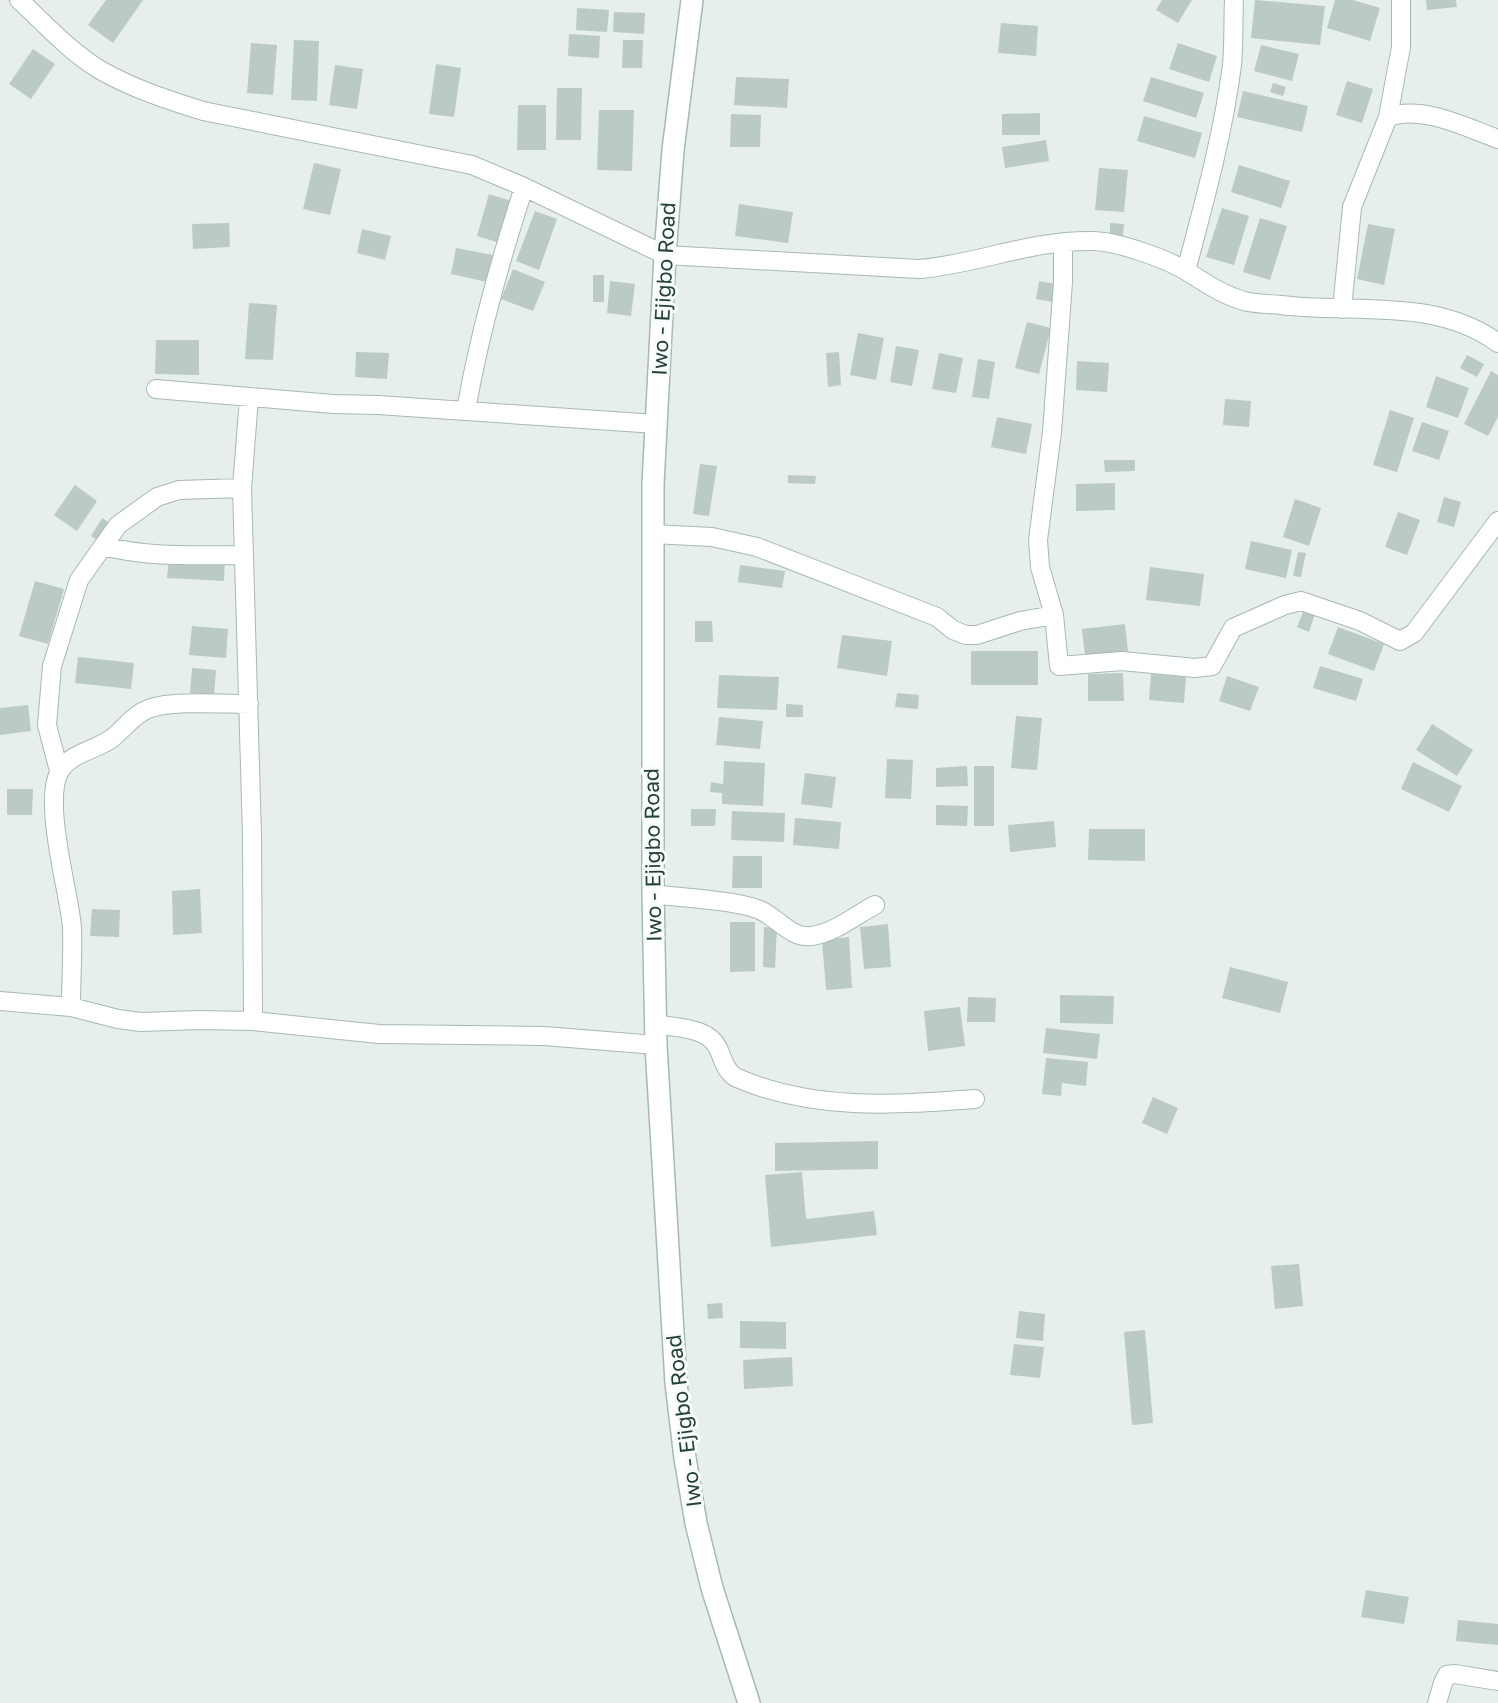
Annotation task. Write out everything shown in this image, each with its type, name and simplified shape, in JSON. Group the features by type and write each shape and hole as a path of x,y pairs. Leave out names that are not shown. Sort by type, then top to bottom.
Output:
{"main road":[{"name":"Iwo - Ejigbo Road","path":"692,0 674,136 664,255 652,534 656,1034 676,1384 685,1458 696,1523 712,1587 749,1703"}],"street":[{"path":"19,0 70,48 100,69 160,97 203,111 451,159 492,172 664,255 919,270 961,264 1035,245 1094,241 1120,245 1186,271 1224,294 1248,302 1434,314 1470,326 1498,343"},
{"path":"1186,271 1215,163 1224,115 1232,62 1234,0"},
{"path":"1342,309 1352,207 1388,117 1401,47 1401,0"},
{"path":"1388,117 1397,114 1424,116 1444,120 1498,139"},
{"path":"466,411 489,299 524,187"},
{"path":"1063,243 1063,282 1052,432 1038,540 1040,567 1054,615 1059,666 1122,661 1195,668 1212,666 1233,628 1285,605 1301,601 1360,621 1400,641 1414,634 1498,521"},
{"path":"156,389 249,398 656,424"},
{"path":"249,398 242,488 242,555 249,704 253,1021"},
{"path":"59,771 47,725 52,666 79,580 118,525 157,497 178,490 242,488"},
{"path":"652,534 712,537 757,547 926,612 953,630 966,635 977,635 1020,621 1054,615"},
{"path":"104,546 145,554 242,555"},
{"path":"71,1007 72,930 55,803 55,784 59,771 68,760 111,738 146,709 161,705 249,704"},
{"path":"653,894 760,910 800,936 822,934 875,905"},
{"path":"0,1000 71,1007 141,1022 253,1021 379,1034 544,1036 701,1032 717,1044 727,1072 747,1083 809,1100 850,1104 907,1104 975,1099"},
{"path":"1437,1703 1447,1675 1498,1681"}],"building":[{"path":"106,0 143,0 113,43 88,25"},
{"path":"1162,0 1192,0 1178,23 1156,10"},
{"path":"1255,0 1325,6 1320,45 1251,38"},
{"path":"1335,0 1353,0 1380,8 1370,41 1327,28"},
{"path":"1426,0 1456,0 1457,7 1427,10"},
{"path":"577,8 609,10 607,32 576,30"},
{"path":"614,12 645,13 644,34 613,32"},
{"path":"1001,23 1038,26 1036,56 998,53"},
{"path":"569,34 600,36 599,58 568,56"},
{"path":"294,40 319,41 317,101 291,100"},
{"path":"623,40 643,40 642,68 622,68"},
{"path":"251,43 277,45 273,95 247,93"},
{"path":"1178,43 1217,56 1209,82 1169,69"},
{"path":"1261,45 1299,54 1292,81 1254,71"},
{"path":"33,49 55,64 31,99 9,84"},
{"path":"436,64 461,68 454,117 429,114"},
{"path":"335,65 363,69 357,109 329,105"},
{"path":"736,77 789,79 787,108 734,105"},
{"path":"1151,77 1204,93 1196,118 1143,101"},
{"path":"1347,81 1373,89 1362,123 1336,115"},
{"path":"1273,83 1286,87 1283,96 1270,92"},
{"path":"557,88 582,88 581,140 556,140"},
{"path":"1243,91 1308,106 1302,132 1237,117"},
{"path":"518,105 546,105 546,150 517,150"},
{"path":"599,110 634,110 632,171 597,170"},
{"path":"1040,113 1040,135 1002,135 1002,114"},
{"path":"731,114 761,115 760,147 730,147"},
{"path":"1144,116 1202,133 1195,158 1137,141"},
{"path":"1046,140 1049,161 1005,168 1002,147"},
{"path":"314,163 341,169 330,215 303,209"},
{"path":"1239,165 1290,181 1281,208 1231,192"},
{"path":"1099,168 1128,170 1124,212 1095,210"},
{"path":"489,194 512,201 500,243 477,236"},
{"path":"739,204 793,212 788,243 735,236"},
{"path":"1222,208 1249,216 1234,265 1206,257"},
{"path":"535,211 557,219 539,270 516,261"},
{"path":"1260,218 1287,226 1270,280 1243,272"},
{"path":"229,223 230,247 193,249 192,224"},
{"path":"1110,223 1124,224 1123,237 1110,237"},
{"path":"1368,224 1395,229 1384,285 1357,279"},
{"path":"362,229 391,236 385,260 357,253"},
{"path":"456,248 493,255 487,282 451,274"},
{"path":"513,269 545,282 533,311 501,299"},
{"path":"593,275 604,275 604,302 593,302"},
{"path":"610,281 635,284 631,316 607,313"},
{"path":"1039,281 1056,284 1053,302 1036,299"},
{"path":"249,303 277,305 273,360 245,359"},
{"path":"1027,322 1051,328 1039,374 1015,368"},
{"path":"858,333 884,338 876,380 850,375"},
{"path":"156,340 199,340 199,375 155,374"},
{"path":"896,346 919,350 912,386 890,382"},
{"path":"356,352 389,353 387,379 355,377"},
{"path":"839,352 841,385 828,387 826,353"},
{"path":"939,353 963,358 956,393 932,389"},
{"path":"1467,355 1484,364 1477,377 1460,368"},
{"path":"978,359 995,362 989,399 972,397"},
{"path":"1077,361 1109,363 1107,392 1076,390"},
{"path":"1491,371 1498,375 1498,417 1488,436 1464,424"},
{"path":"1436,376 1469,388 1458,418 1426,407"},
{"path":"1225,399 1251,401 1249,427 1223,425"},
{"path":"1390,410 1414,418 1397,472 1373,465"},
{"path":"997,417 1032,424 1026,454 991,447"},
{"path":"1422,422 1449,431 1439,460 1412,451"},
{"path":"1104,460 1135,460 1135,471 1105,472"},
{"path":"700,464 717,466 709,516 693,514"},
{"path":"788,475 816,476 815,484 788,483"},
{"path":"1115,483 1115,510 1076,511 1076,484"},
{"path":"75,485 97,501 77,531 54,515"},
{"path":"1444,497 1461,502 1454,527 1437,522"},
{"path":"1295,499 1321,508 1309,546 1283,537"},
{"path":"1398,512 1420,520 1407,555 1385,547"},
{"path":"102,518 113,525 102,543 91,536"},
{"path":"1251,541 1292,550 1286,578 1245,569"},
{"path":"1298,552 1306,553 1301,577 1293,576"},
{"path":"169,557 225,561 224,581 167,578"},
{"path":"740,565 785,571 782,588 738,582"},
{"path":"1150,567 1204,574 1200,606 1146,600"},
{"path":"35,581 64,589 48,644 19,636"},
{"path":"1304,610 1315,614 1309,632 1297,627"},
{"path":"695,621 712,621 713,642 695,642"},
{"path":"1125,624 1128,651 1085,656 1082,629"},
{"path":"192,626 228,629 226,658 189,655"},
{"path":"1338,627 1384,644 1374,671 1328,654"},
{"path":"842,635 892,641 887,676 837,668"},
{"path":"971,651 1038,651 1038,685 971,685"},
{"path":"78,657 134,663 131,689 75,683"},
{"path":"1320,666 1363,679 1356,701 1313,688"},
{"path":"192,668 216,670 214,695 190,693"},
{"path":"1123,673 1124,701 1088,701 1088,674"},
{"path":"1151,674 1186,677 1184,703 1149,700"},
{"path":"719,675 779,677 777,710 717,708"},
{"path":"1227,676 1259,687 1250,711 1219,701"},
{"path":"897,693 919,695 918,709 895,707"},
{"path":"786,704 803,705 803,717 786,717"},
{"path":"28,705 31,731 0,735 0,708"},
{"path":"1016,716 1042,718 1037,770 1011,768"},
{"path":"719,717 763,721 760,749 716,745"},
{"path":"1432,724 1473,750 1457,776 1416,750"},
{"path":"887,759 913,760 911,799 885,798"},
{"path":"724,761 765,763 763,806 722,804 722,793 710,792 711,782 723,784"},
{"path":"1413,762 1462,786 1449,812 1401,789"},
{"path":"967,766 968,786 936,787 936,768"},
{"path":"974,766 994,766 994,826 974,826"},
{"path":"805,773 836,777 832,808 801,804"},
{"path":"7,789 33,789 32,815 7,815"},
{"path":"936,805 968,806 967,826 936,825"},
{"path":"691,809 716,809 715,826 691,826"},
{"path":"732,811 785,813 784,842 731,840"},
{"path":"795,818 841,822 839,849 793,845"},
{"path":"1054,821 1056,847 1010,852 1008,825"},
{"path":"1089,829 1145,829 1145,861 1088,860"},
{"path":"733,856 762,856 762,888 732,888"},
{"path":"200,889 202,933 173,935 172,891"},
{"path":"92,909 120,910 119,937 90,936"},
{"path":"730,922 755,922 755,971 730,972"},
{"path":"888,924 891,967 864,969 860,927"},
{"path":"764,927 777,928 775,968 763,967"},
{"path":"849,937 852,988 826,990 822,940"},
{"path":"1230,967 1288,982 1280,1013 1222,998"},
{"path":"1060,995 1114,996 1113,1024 1060,1023"},
{"path":"968,997 996,998 995,1022 967,1022"},
{"path":"960,1007 965,1046 928,1051 924,1011"},
{"path":"1046,1028 1100,1034 1097,1059 1043,1053"},
{"path":"1046,1058 1088,1062 1086,1086 1062,1083 1061,1096 1042,1094"},
{"path":"1153,1097 1178,1108 1167,1134 1142,1123"},
{"path":"878,1141 878,1169 775,1171 775,1143"},
{"path":"802,1172 806,1219 874,1211 877,1235 771,1247 765,1175"},
{"path":"1299,1264 1303,1306 1275,1309 1271,1266"},
{"path":"722,1303 723,1318 708,1319 707,1304"},
{"path":"1019,1311 1045,1314 1043,1341 1016,1338"},
{"path":"740,1321 786,1322 786,1349 740,1348"},
{"path":"1145,1330 1153,1423 1132,1425 1124,1332"},
{"path":"1014,1344 1044,1347 1040,1378 1010,1375"},
{"path":"792,1357 793,1386 744,1389 743,1360"},
{"path":"1366,1590 1409,1597 1404,1624 1361,1617"},
{"path":"1458,1620 1498,1624 1498,1645 1456,1641"}]}
